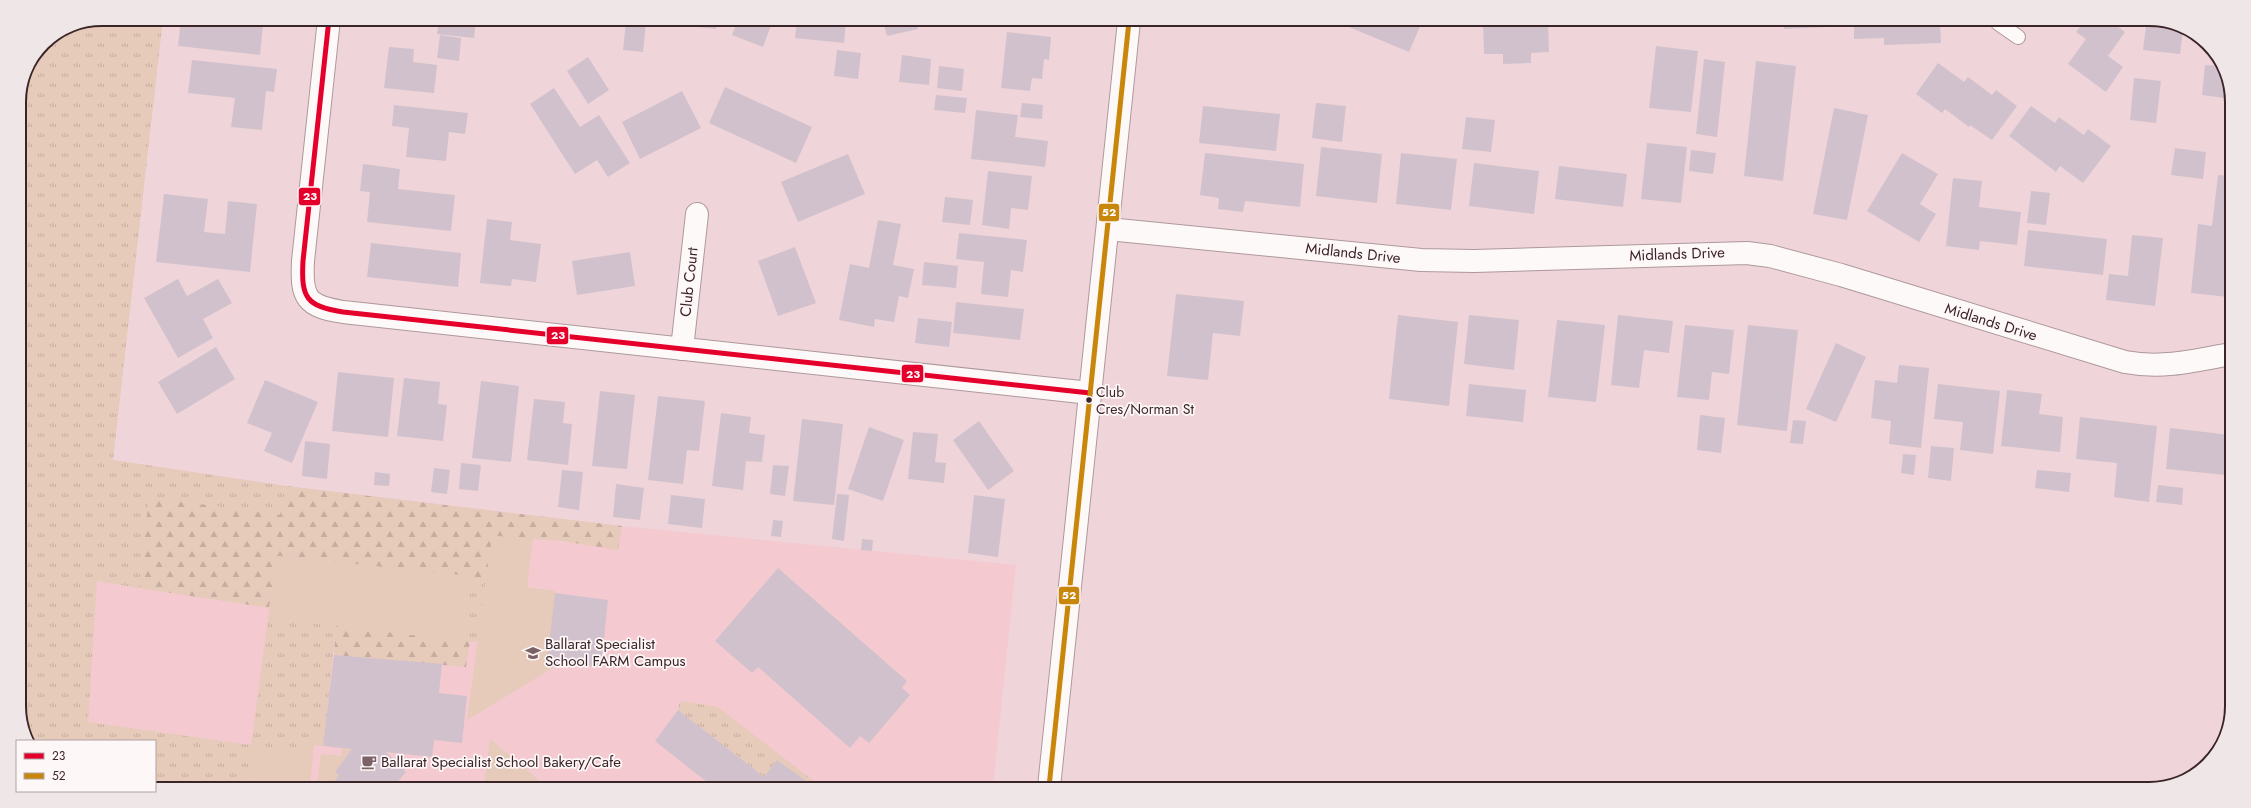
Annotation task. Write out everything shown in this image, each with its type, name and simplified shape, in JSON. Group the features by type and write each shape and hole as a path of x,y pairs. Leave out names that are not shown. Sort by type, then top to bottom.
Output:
{"street":[{"path":"328,26 303,261 304,291 308,299 324,308 343,312 1090,393"},
{"path":"1050,782 1129,26"},
{"name":"Club Court","path":"682,349 697,214"},
{"name":"Midlands Drive","path":"1108,229 1421,260 1489,260 1721,252 1755,254 1770,256 1841,275 2125,362 2150,366 2174,365 2225,355"}],"lane":[{"path":"2002,26 2018,38"}],"shaded area":[{"name":"Ballarat Specialist School FARM Campus","path":"113,460 286,486 622,526 1016,565 994,782 156,782 156,740 34,740"}],"green space":[{"path":"162,26 113,460 286,486 280,515 150,497 139,588 97,581 88,722 251,745 268,618 336,626 324,741 316,740 308,752 252,745 248,782 156,782 156,740 34,740 27,721 26,97 30,77 36,64 48,48 68,34 87,27"},
{"path":"286,486 622,526 618,550 562,541 493,536 486,578 277,556 269,608 139,588 149,497 280,515"},
{"path":"492,536 533,538 527,587 555,591 561,663 467,720"},
{"path":"277,556 469,576 462,641 268,618"},
{"path":"469,576 486,578 478,642 462,641"},
{"path":"336,626 470,641 466,667 334,655"},
{"path":"680,701 718,707 815,782 806,782 777,761 764,777 678,710"},
{"path":"490,739 541,782 485,782"},
{"path":"315,740 324,741 323,746 314,745 310,782 248,782 251,745 308,752 309,743"},
{"path":"342,748 352,749 335,772 339,775 334,782 317,782 321,754 341,756"}],"building":[{"path":"180,26 263,26 260,55 178,46"},
{"path":"438,26 475,26 474,38 437,34"},
{"path":"625,26 646,26 643,52 623,50"},
{"path":"688,26 716,26 716,29"},
{"path":"735,26 771,26 763,47 732,35"},
{"path":"796,26 846,26 844,43 795,38"},
{"path":"884,26 917,26 918,29 887,36"},
{"path":"1347,26 1420,26 1409,52"},
{"path":"1483,26 1548,26 1549,52 1531,53 1531,63 1503,64 1503,54 1484,54"},
{"path":"1784,26 1828,27 1784,29"},
{"path":"1854,26 1940,26 1941,43 1884,45 1884,38 1854,39"},
{"path":"2081,26 2117,26 2125,32 2108,56 2123,67 2106,92 2068,64 2086,39 2076,32"},
{"path":"2146,26 2169,28 2183,34 2180,54 2143,50"},
{"path":"1007,32 1051,37 1049,60 1044,59 1042,79 1032,78 1030,91 1001,88"},
{"path":"440,35 461,38 459,61 437,58"},
{"path":"1656,46 1698,51 1691,112 1649,108"},
{"path":"389,47 414,49 413,62 437,65 434,93 384,88"},
{"path":"837,50 861,53 858,79 834,76"},
{"path":"902,55 931,59 929,85 899,82"},
{"path":"588,57 609,90 588,104 567,71"},
{"path":"1704,59 1725,62 1717,137 1696,134"},
{"path":"192,60 277,69 274,92 266,91 262,130 231,127 235,98 188,93"},
{"path":"1756,61 1796,66 1783,181 1744,176"},
{"path":"1938,63 1964,82 1968,77 1992,95 1996,90 2017,106 1992,140 1970,125 1969,127 1945,109 1942,113 1916,94"},
{"path":"2205,65 2216,66 2224,87 2225,98 2202,95"},
{"path":"939,66 964,69 962,91 937,88"},
{"path":"2134,78 2161,81 2156,123 2130,120"},
{"path":"725,87 812,127 796,163 709,123"},
{"path":"554,88 580,127 599,115 630,163 608,177 597,160 575,174 530,104"},
{"path":"682,91 701,128 640,159 622,122"},
{"path":"936,95 967,98 965,113 934,110"},
{"path":"1022,103 1043,105 1042,119 1020,117"},
{"path":"1316,103 1346,106 1342,142 1312,138"},
{"path":"394,105 468,113 465,134 449,132 446,161 406,157 409,128 392,126"},
{"path":"1203,106 1280,114 1276,151 1199,143"},
{"path":"2031,106 2055,123 2059,117 2084,135 2088,129 2111,146 2083,183 2060,166 2056,172 2009,136"},
{"path":"1834,108 1868,115 1847,220 1813,214"},
{"path":"976,110 1018,115 1015,137 1048,141 1045,167 971,159"},
{"path":"1466,117 1495,120 1491,152 1462,149"},
{"path":"1647,143 1687,147 1681,203 1641,199"},
{"path":"1321,147 1382,154 1377,203 1316,196"},
{"path":"2175,148 2206,152 2203,179 2171,175"},
{"path":"1691,150 1716,153 1713,174 1689,171"},
{"path":"1205,153 1304,164 1300,207 1245,201 1243,212 1218,209 1219,198 1200,195"},
{"path":"1401,153 1457,159 1451,210 1396,204"},
{"path":"1902,153 1938,174 1920,204 1936,214 1919,242 1867,211"},
{"path":"848,154 865,194 798,222 781,182"},
{"path":"1474,163 1539,171 1534,214 1469,206"},
{"path":"363,164 400,169 398,189 455,195 451,231 367,222 370,192 360,191"},
{"path":"1559,166 1627,174 1623,207 1555,199"},
{"path":"988,171 1032,176 1028,210 1011,208 1009,229 982,225"},
{"path":"2218,175 2225,176 2225,297 2191,293 2198,224 2212,226"},
{"path":"1953,178 1982,181 1979,207 2021,212 2017,245 1980,241 1979,250 1946,246"},
{"path":"2031,191 2050,193 2046,225 2027,223"},
{"path":"164,194 208,199 204,232 225,234 228,201 257,204 250,272 156,262"},
{"path":"945,197 973,200 970,225 942,222"},
{"path":"487,219 512,222 510,240 541,244 536,282 512,279 511,286 480,283"},
{"path":"878,220 901,224 893,265 914,269 908,298 899,296 894,322 875,319 874,327 839,320 850,264 869,268"},
{"path":"2028,230 2107,239 2103,275 2024,266"},
{"path":"959,233 1027,240 1023,272 1011,270 1008,297 981,294 984,262 956,259"},
{"path":"2132,235 2163,238 2155,306 2106,300 2109,274 2128,276"},
{"path":"371,243 461,253 458,287 367,277"},
{"path":"795,247 816,303 778,316 758,261"},
{"path":"630,252 635,286 577,295 572,261"},
{"path":"924,262 958,266 956,288 922,285"},
{"path":"178,279 187,296 218,279 232,303 203,319 213,338 178,358 144,298"},
{"path":"1176,294 1244,301 1240,336 1213,333 1208,380 1167,376"},
{"path":"956,302 1024,309 1020,340 953,333"},
{"path":"1398,315 1458,322 1449,406 1389,399"},
{"path":"1469,315 1519,320 1514,370 1464,364"},
{"path":"1618,315 1673,321 1669,353 1644,350 1639,388 1611,385"},
{"path":"918,318 952,322 949,347 915,343"},
{"path":"1557,320 1605,325 1596,402 1548,397"},
{"path":"1685,325 1734,330 1729,374 1712,372 1709,400 1677,397"},
{"path":"1748,325 1798,330 1787,431 1737,425"},
{"path":"1836,343 1866,357 1836,422 1806,409"},
{"path":"216,347 235,379 177,414 158,382"},
{"path":"1899,365 1929,368 1921,448 1889,444 1891,421 1871,418 1875,380 1897,383"},
{"path":"338,372 394,378 388,437 332,431"},
{"path":"404,378 440,382 438,404 447,405 443,441 397,436"},
{"path":"265,380 318,402 292,463 264,451 272,433 247,423"},
{"path":"481,381 519,386 511,462 472,458"},
{"path":"1469,384 1526,390 1523,422 1466,416"},
{"path":"1938,384 2000,391 1993,454 1960,450 1963,422 1934,419"},
{"path":"2007,390 2042,394 2039,414 2063,417 2060,452 2001,446"},
{"path":"600,391 635,395 627,469 592,466"},
{"path":"658,396 705,401 699,451 687,450 683,484 648,480"},
{"path":"534,399 565,402 563,423 572,424 568,465 527,460"},
{"path":"721,413 751,417 749,433 765,435 762,462 746,461 743,490 712,486"},
{"path":"1700,415 1725,418 1721,453 1697,450"},
{"path":"2080,417 2157,426 2149,502 2114,497 2117,463 2076,459"},
{"path":"802,419 843,424 834,505 793,501"},
{"path":"1793,420 1806,421 1803,444 1790,443"},
{"path":"979,421 1014,471 988,490 953,440"},
{"path":"869,427 904,440 883,501 848,489"},
{"path":"2170,428 2225,434 2225,475 2166,469"},
{"path":"913,432 938,434 935,462 946,463 944,483 908,479"},
{"path":"305,441 330,444 327,479 302,476"},
{"path":"1931,446 1954,448 1951,481 1928,478"},
{"path":"1903,454 1916,455 1914,475 1901,473"},
{"path":"461,463 481,465 478,491 459,489"},
{"path":"773,465 789,466 785,496 770,494"},
{"path":"434,468 450,470 447,494 431,492"},
{"path":"562,470 583,472 579,510 558,507"},
{"path":"2037,470 2071,473 2069,492 2035,488"},
{"path":"375,472 390,474 389,486 374,485"},
{"path":"616,484 644,488 640,520 613,517"},
{"path":"2158,485 2183,488 2182,505 2156,502"},
{"path":"837,494 849,495 844,541 832,539"},
{"path":"671,495 705,499 702,528 668,524"},
{"path":"974,495 1005,499 998,557 968,553"},
{"path":"773,520 783,521 781,537 771,536"},
{"path":"862,539 873,540 872,551 861,550"},
{"path":"778,568 907,681 902,688 910,695 869,743 860,736 850,748 758,667 752,673 715,641"},
{"path":"555,593 608,600 601,667 547,662"},
{"path":"334,655 442,664 439,693 467,696 462,743 434,740 432,757 386,752 406,772 398,782 334,782 339,775 335,772 352,749 323,746"},
{"path":"678,710 764,777 777,760 808,782 707,782 655,741"}],"transit line":[{"name":"23","path":"328,26 303,261 303,284 305,292 308,298 321,307 343,312 1090,393"},
{"name":"52","path":"1050,782 1128,26"}],"place":[{"name":"Club Cres/Norman St","path":"1089,400"},
{"name":"Ballarat Specialist School FARM Campus","path":"533,653"},
{"name":"Ballarat Specialist School Bakery/Cafe","path":"369,762"}]}
